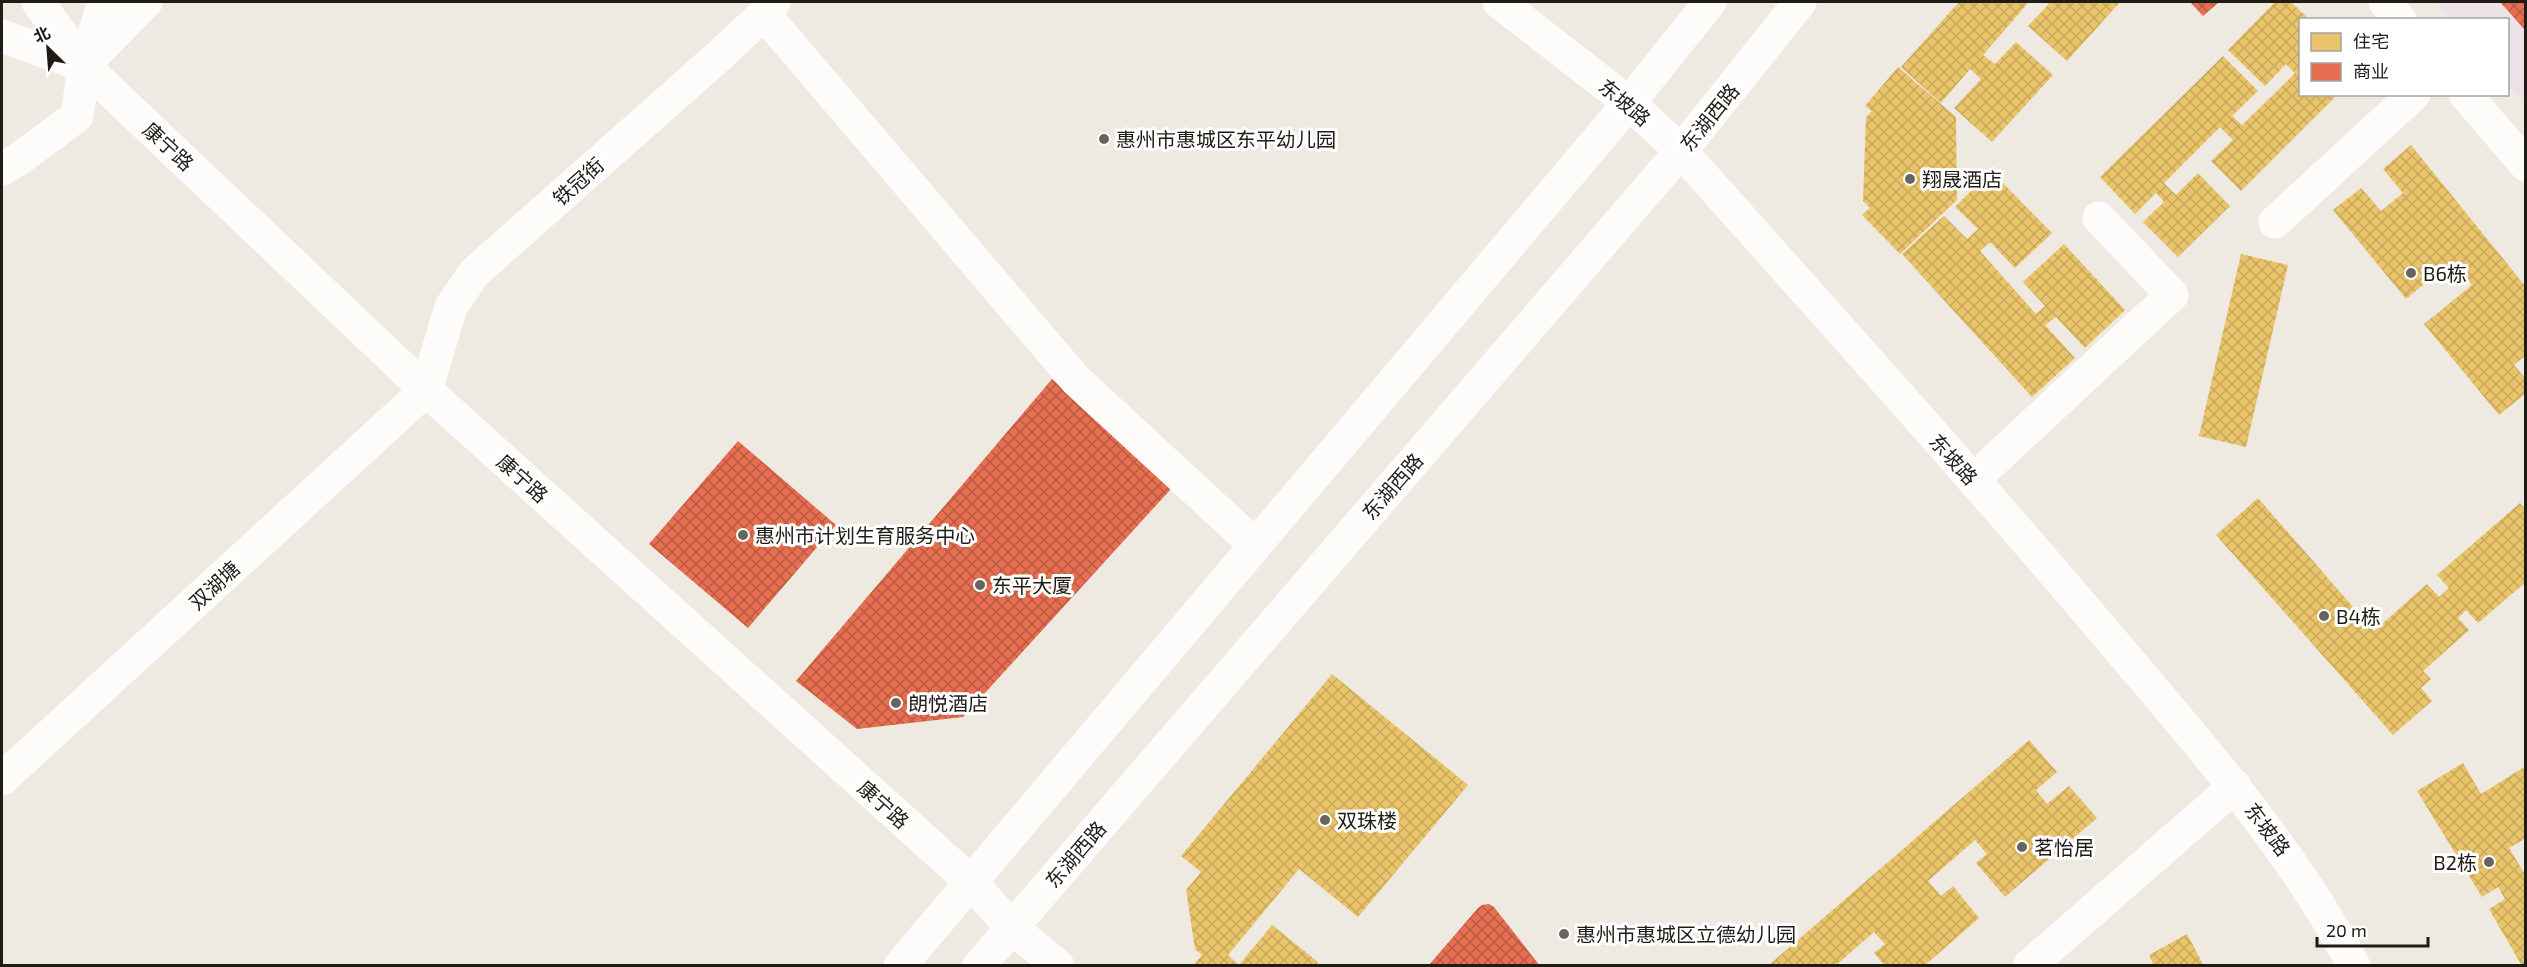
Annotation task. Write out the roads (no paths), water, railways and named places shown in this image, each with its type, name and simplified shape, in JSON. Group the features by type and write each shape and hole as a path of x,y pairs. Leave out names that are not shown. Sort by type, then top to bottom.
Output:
{"street":[{"name":"康宁路","path":"38,2 84,66 426,390 971,882 1011,927 1059,966"},
{"path":"2,169 76,116 84,66 104,2"},
{"path":"84,66 146,2"},
{"name":"东坡路","path":"1499,2 1629,103 1681,152 1973,480 2235,786 2309,887 2354,966"},
{"path":"900,966 1629,103 1710,2"},
{"name":"东湖西路","path":"979,966 1681,152 1800,2"},
{"path":"2385,2 2398,18"},
{"path":"769,8 1076,380 1255,545"},
{"name":"铁冠街","path":"426,390 451,308 474,273 769,8"},
{"name":"康宁路","path":"2,36 84,66"},
{"path":"2275,222 2412,96"},
{"path":"2467,96 2526,165"},
{"path":"1973,480 2172,295 2099,218"},
{"name":"双湖塘","path":"2,779 426,390"},
{"path":"2029,966 2235,786"}],"place":[{"name":"惠州市惠城区东平幼儿园","path":"1104,139"},
{"name":"翔晟酒店","path":"1910,179"},
{"name":"B6栋","path":"2411,273"},
{"name":"惠州市计划生育服务中心","path":"743,535"},
{"name":"东平大厦","path":"980,585"},
{"name":"B4栋","path":"2324,616"},
{"name":"朗悦酒店","path":"896,703"},
{"name":"双珠楼","path":"1325,820"},
{"name":"茗怡居","path":"2022,847"},
{"name":"B2栋","path":"2489,862"},
{"name":"惠州市惠城区立德幼儿园","path":"1564,934"}]}
